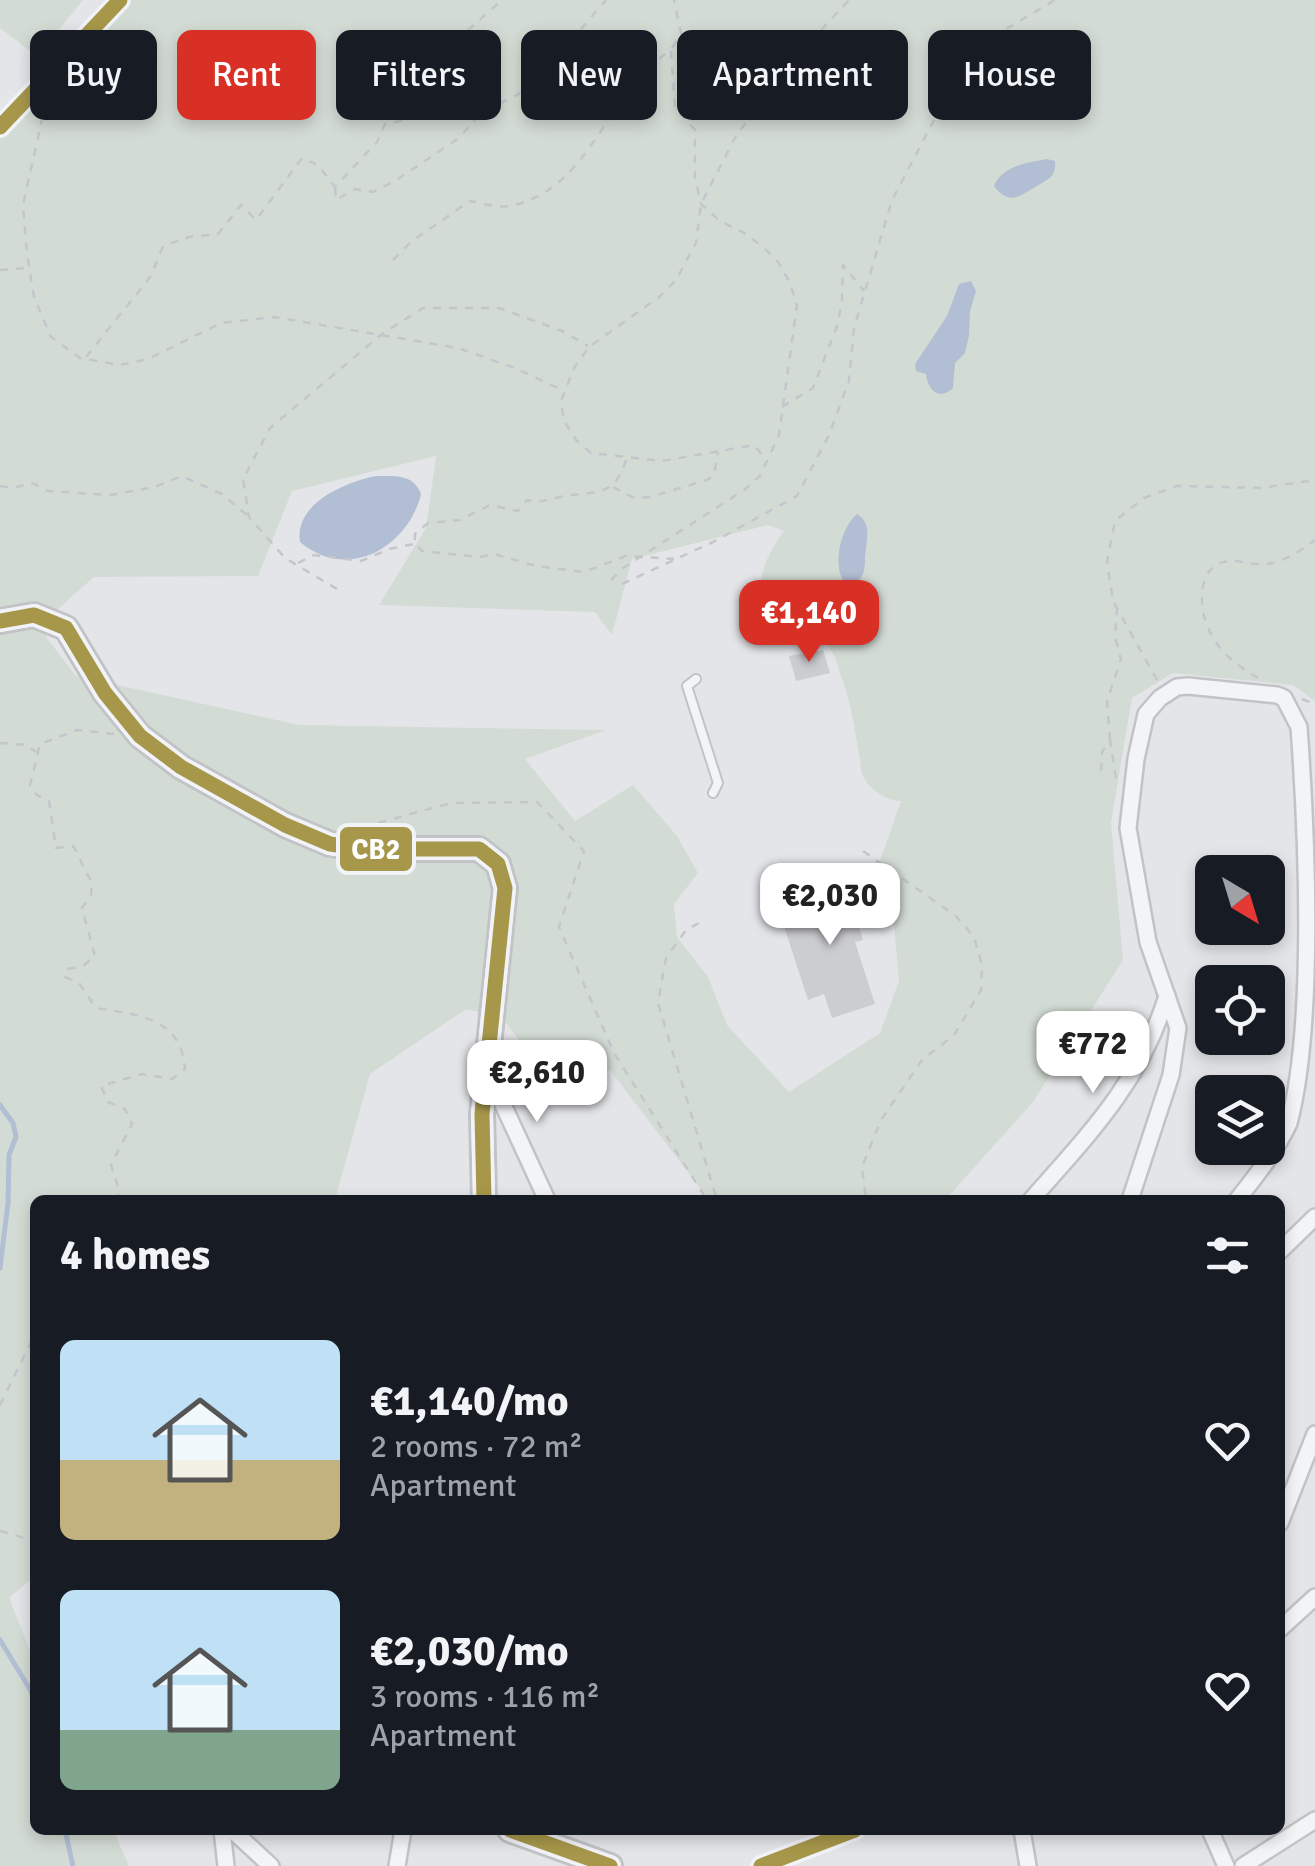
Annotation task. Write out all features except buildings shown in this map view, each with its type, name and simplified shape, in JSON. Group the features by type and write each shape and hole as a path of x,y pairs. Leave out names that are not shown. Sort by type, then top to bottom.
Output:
{"street":[{"path":"92,30 120,0"},
{"path":"0,127 30,96"},
{"path":"0,621 34,616 66,628 105,693 140,736 182,767 285,825 330,844 364,850 463,847 488,854 504,876 504,888 482,1114 484,1195"},
{"path":"1132,1195 1172,1074 1178,1028 1148,942 1128,828 1146,714 1165,694 1188,686 1284,698 1299,727 1314,948 1312,1007 1302,1084 1288,1124 1241,1195"},
{"path":"1034,1195 1111,1110 1155,1035 1167,996"},
{"path":"486,1069 545,1195"},
{"path":"1285,1246 1315,1217"},
{"path":"1285,1509 1315,1434"},
{"path":"1285,1624 1315,1596"},
{"path":"1243,1866 1315,1820"},
{"path":"223,1835 226,1866"},
{"path":"237,1835 271,1866"},
{"path":"398,1866 402,1835"},
{"path":"524,1835 610,1866"},
{"path":"761,1866 842,1835"},
{"path":"1023,1835 1028,1866"},
{"path":"1212,1835 1226,1866"}],"lane":[{"path":"696,680 687,686 718,783 714,793"}],"path":[{"path":"335,187 378,142 386,124 410,119 424,99 443,42 468,30 502,0"},
{"path":"84,358 151,276 162,246 188,237 218,234 242,205 256,220 302,158 318,165 335,187 336,200 355,189 373,192 425,163 459,138 481,113 530,88 606,0"},
{"path":"393,260 412,240 470,202 505,207 542,197 578,163 650,63 671,50 681,34 674,0"},
{"path":"701,204 737,134 849,0"},
{"path":"622,584 797,496 830,435 849,382 854,328 892,200 971,50 1055,0"},
{"path":"671,50 676,108 695,130 695,177 701,204 696,244 676,280 659,297 588,346 564,391 564,421 576,440 591,453 662,461 754,445 767,461"},
{"path":"41,120 23,206 34,296 51,337 64,349 120,366 148,359 221,323 274,317 458,348 564,391"},
{"path":"611,580 744,490 760,476 779,436 798,305 778,262 741,230 722,222 701,204"},
{"path":"782,407 812,388 837,326 843,266 864,293"},
{"path":"0,270 30,268"},
{"path":"249,516 243,480 270,428 382,334 423,308 499,308 562,331 588,346"},
{"path":"612,486 634,498 675,491 714,475 718,451"},
{"path":"626,458 619,480 596,494 540,503 527,500 518,511 490,505 460,520 428,523 415,534 415,543 422,551 480,557 494,554 536,566 584,572 626,556 676,559"},
{"path":"0,486 32,484 48,491 110,496 155,487 182,476 222,494 293,562 337,589"},
{"path":"1119,790 1107,701 1121,659 1115,637 1117,608 1107,562 1115,521 1144,498 1177,486 1260,488 1315,480"},
{"path":"1284,698 1282,692 1224,654 1211,635 1200,590 1209,570 1226,561 1268,564 1298,553 1315,540"},
{"path":"293,562 314,555 361,561 415,543"},
{"path":"1117,608 1165,694"},
{"path":"118,1195 111,1165 132,1124 125,1108 108,1102 101,1086 142,1074 172,1079 185,1069 184,1051 158,1020 96,1008 79,983 65,977 68,969 83,966 95,956 82,908 91,895 92,880 82,871 80,854 73,846 56,848 50,801 37,795 30,784 40,744 77,730 140,736"},
{"path":"1101,770 1102,752 1110,740"},
{"path":"0,742 26,745 37,752"},
{"path":"363,827 451,803 536,802 584,851 559,927 614,1053 702,1195"},
{"path":"863,851 956,916 974,938 982,965 981,990 954,1035 922,1060 881,1120 862,1167 865,1195"},
{"path":"699,922 686,930 666,958 658,1003 716,1195"},
{"path":"0,1404 30,1344"},
{"path":"0,1531 30,1540"}],"shaded area":[{"path":"0,0 83,0 58,30 30,30 30,51 0,28"},
{"path":"128,0 1315,0 1315,701 1293,685 1173,673 1132,698 1111,823 1123,960 1033,1102 949,1195 705,1195 610,1070 558,1095 502,1017 466,1009 370,1074 336,1195 30,1195 30,1580 9,1598 30,1650 30,1835 115,1835 129,1866 0,1866 0,133 30,103 30,120 157,120 157,30 102,30","holes":["436,456 426,528 379,605 595,612 612,635 632,559 768,525 784,531 763,569 761,582 768,606 778,617 820,639 832,651 849,703 863,776 880,794 901,801 875,875 894,925 899,981 880,1033 789,1092 727,1025 708,977 677,937 674,904 698,873 677,836 633,785 575,821 525,759 606,730 299,725 76,676 46,637 59,608 94,577 258,576 292,491"]}],"water":[{"path":"1047,159 1055,161 1051,177 1020,195 1010,198 994,186 1009,169"},
{"path":"971,281 976,291 965,353 955,363 953,388 939,394 932,389 926,374 916,371 915,364 947,316 959,284"},
{"path":"376,476 409,480 421,494 403,530 389,543 356,559 337,559 318,554 300,542 305,516 324,497"},
{"path":"857,514 867,528 864,568 859,580 844,582 839,565 840,546"}],"waterway":[{"path":"0,1105 13,1123 16,1137 9,1155 0,1268"},
{"path":"0,1640 30,1689"},
{"path":"66,1835 73,1866"}],"transit line":[{"name":"CB2","path":"0,127 120,0"},
{"name":"CB2","path":"0,621 34,615 66,628 105,693 140,736 181,767 285,825 330,844 364,849 479,849 498,864 505,888 482,1114 484,1195"},
{"name":"CB2","path":"524,1835 610,1866"},
{"name":"CB2","path":"761,1866 842,1835"}]}
